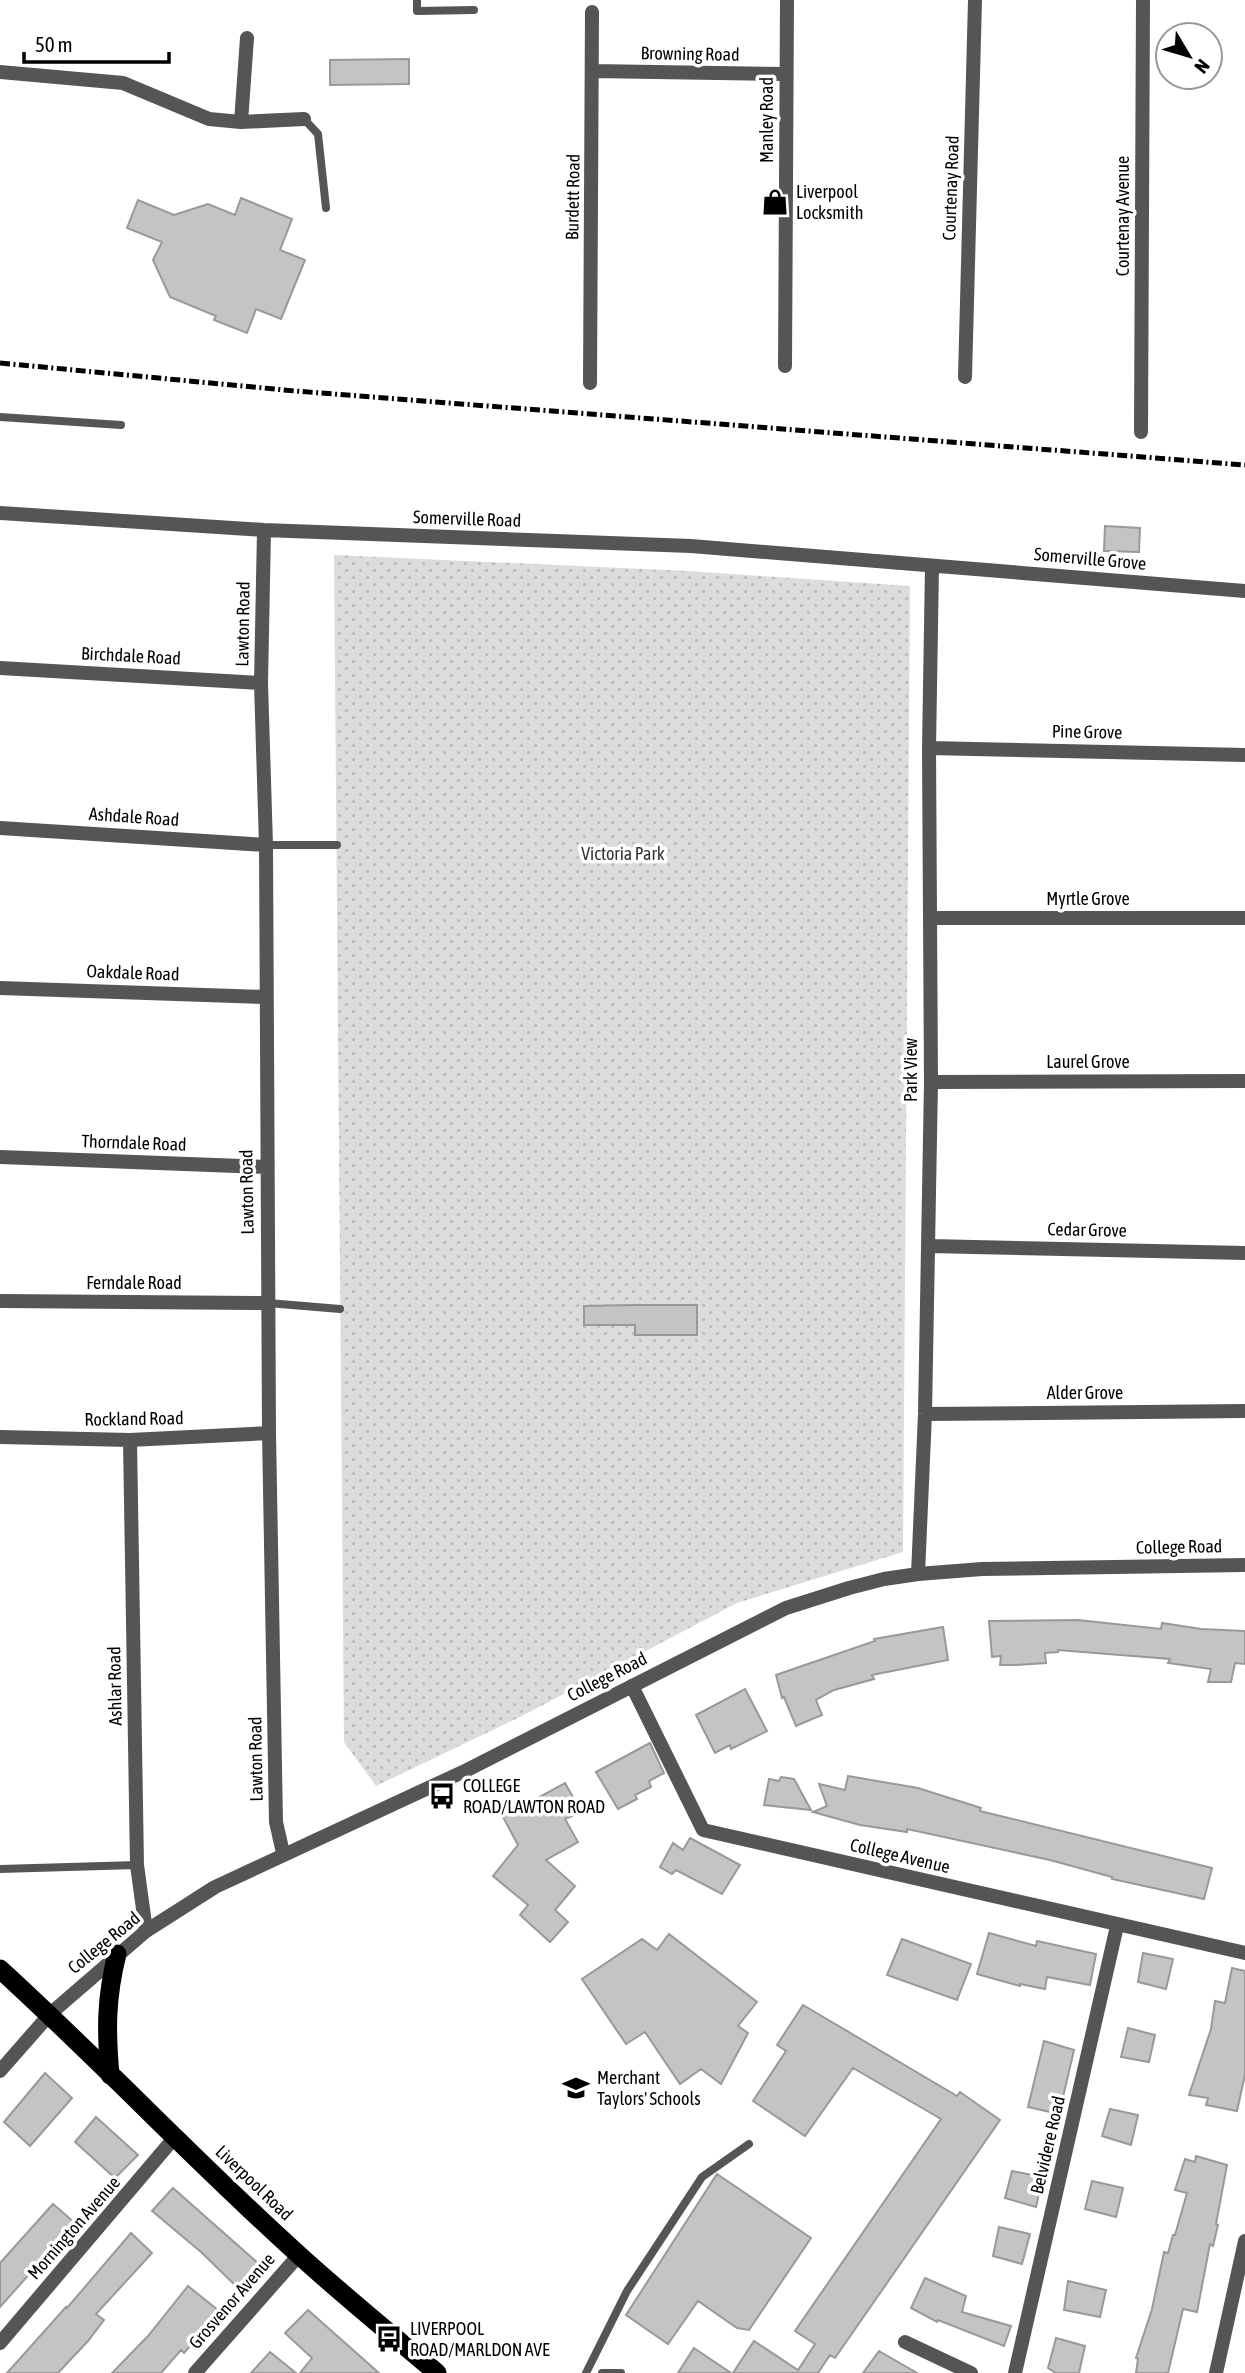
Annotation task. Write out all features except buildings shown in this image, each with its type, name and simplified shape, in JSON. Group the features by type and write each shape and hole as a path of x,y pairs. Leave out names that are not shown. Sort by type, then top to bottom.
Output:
{"highway":[{"path":"110,2075 107,2008 117,1954"},
{"name":"Liverpool Road","path":"0,1969 299,2255 437,2373"}],"street":[{"name":"Manley Road","path":"785,366 787,0"},
{"name":"Courtenay Road","path":"965,377 975,0"},
{"name":"Courtenay Avenue","path":"1141,432 1143,0"},
{"name":"Burdett Road","path":"590,383 592,12"},
{"path":"241,122 247,38"},
{"name":"Browning Road","path":"593,71 786,74"},
{"path":"0,72 123,83 209,119 241,122 304,119"},
{"name":"Somerville Road","path":"0,513 264,530 691,546 932,566"},
{"name":"Lawton Road","path":"264,530 261,682 266,845 269,1433 276,1822 283,1853"},
{"name":"Somerville Grove","path":"932,566 1245,591"},
{"name":"Park View","path":"918,1574 929,1247 929,748 932,566"},
{"name":"Birchdale Road","path":"0,668 261,682"},
{"name":"Pine Grove","path":"929,748 1245,755"},
{"name":"Ashdale Road","path":"0,828 266,845"},
{"name":"Myrtle Grove","path":"930,918 1245,918"},
{"name":"Oakdale Road","path":"0,988 265,997"},
{"name":"Laurel Grove","path":"931,1082 1245,1082"},
{"name":"Thorndale Road","path":"0,1157 266,1167"},
{"name":"Cedar Grove","path":"929,1247 1245,1253"},
{"name":"Ferndale Road","path":"0,1301 268,1303"},
{"name":"Alder Grove","path":"925,1414 1245,1411"},
{"name":"Rockland Road","path":"0,1437 130,1440 269,1433"},
{"name":"Ashlar Road","path":"130,1440 137,1866 146,1931"},
{"name":"College Road","path":"0,2071 50,2014 117,1954 146,1931 215,1887 283,1853 467,1770 786,1608 849,1588 918,1574 982,1569 1245,1565"},
{"name":"College Avenue","path":"632,1686 703,1830 1245,1953"},
{"name":"Belvidere Road","path":"1015,2373 1117,1926"},
{"name":"Mornington Avenue","path":"0,2343 175,2137"},
{"path":"1216,2373 1245,2241"},
{"name":"Grosvenor Avenue","path":"195,2373 299,2255"},
{"path":"905,2342 971,2373"}],"lane":[{"path":"417,0 417,10 474,10"},
{"path":"304,119 318,134 326,208"},
{"path":"0,417 121,425"},
{"path":"266,845 337,845"},
{"path":"268,1303 340,1309"},
{"path":"0,1869 137,1866"},
{"path":"586,2373 627,2291 702,2177 749,2144"},
{"path":"602,2373 621,2373"}],"green space":[{"name":"Victoria Park","path":"334,555 688,571 910,586 903,1552 737,1603 522,1716 376,1786 344,1742"}],"railway":[{"path":"0,363 295,391 1245,465"}],"place":[{"name":"Liverpool Locksmith","path":"775,202"},
{"name":"COLLEGE ROAD/LAWTON ROAD","path":"442,1796"},
{"name":"Merchant Taylors' Schools","path":"576,2088"},
{"name":"LIVERPOOL ROAD/MARLDON AVE","path":"389,2339"}]}
